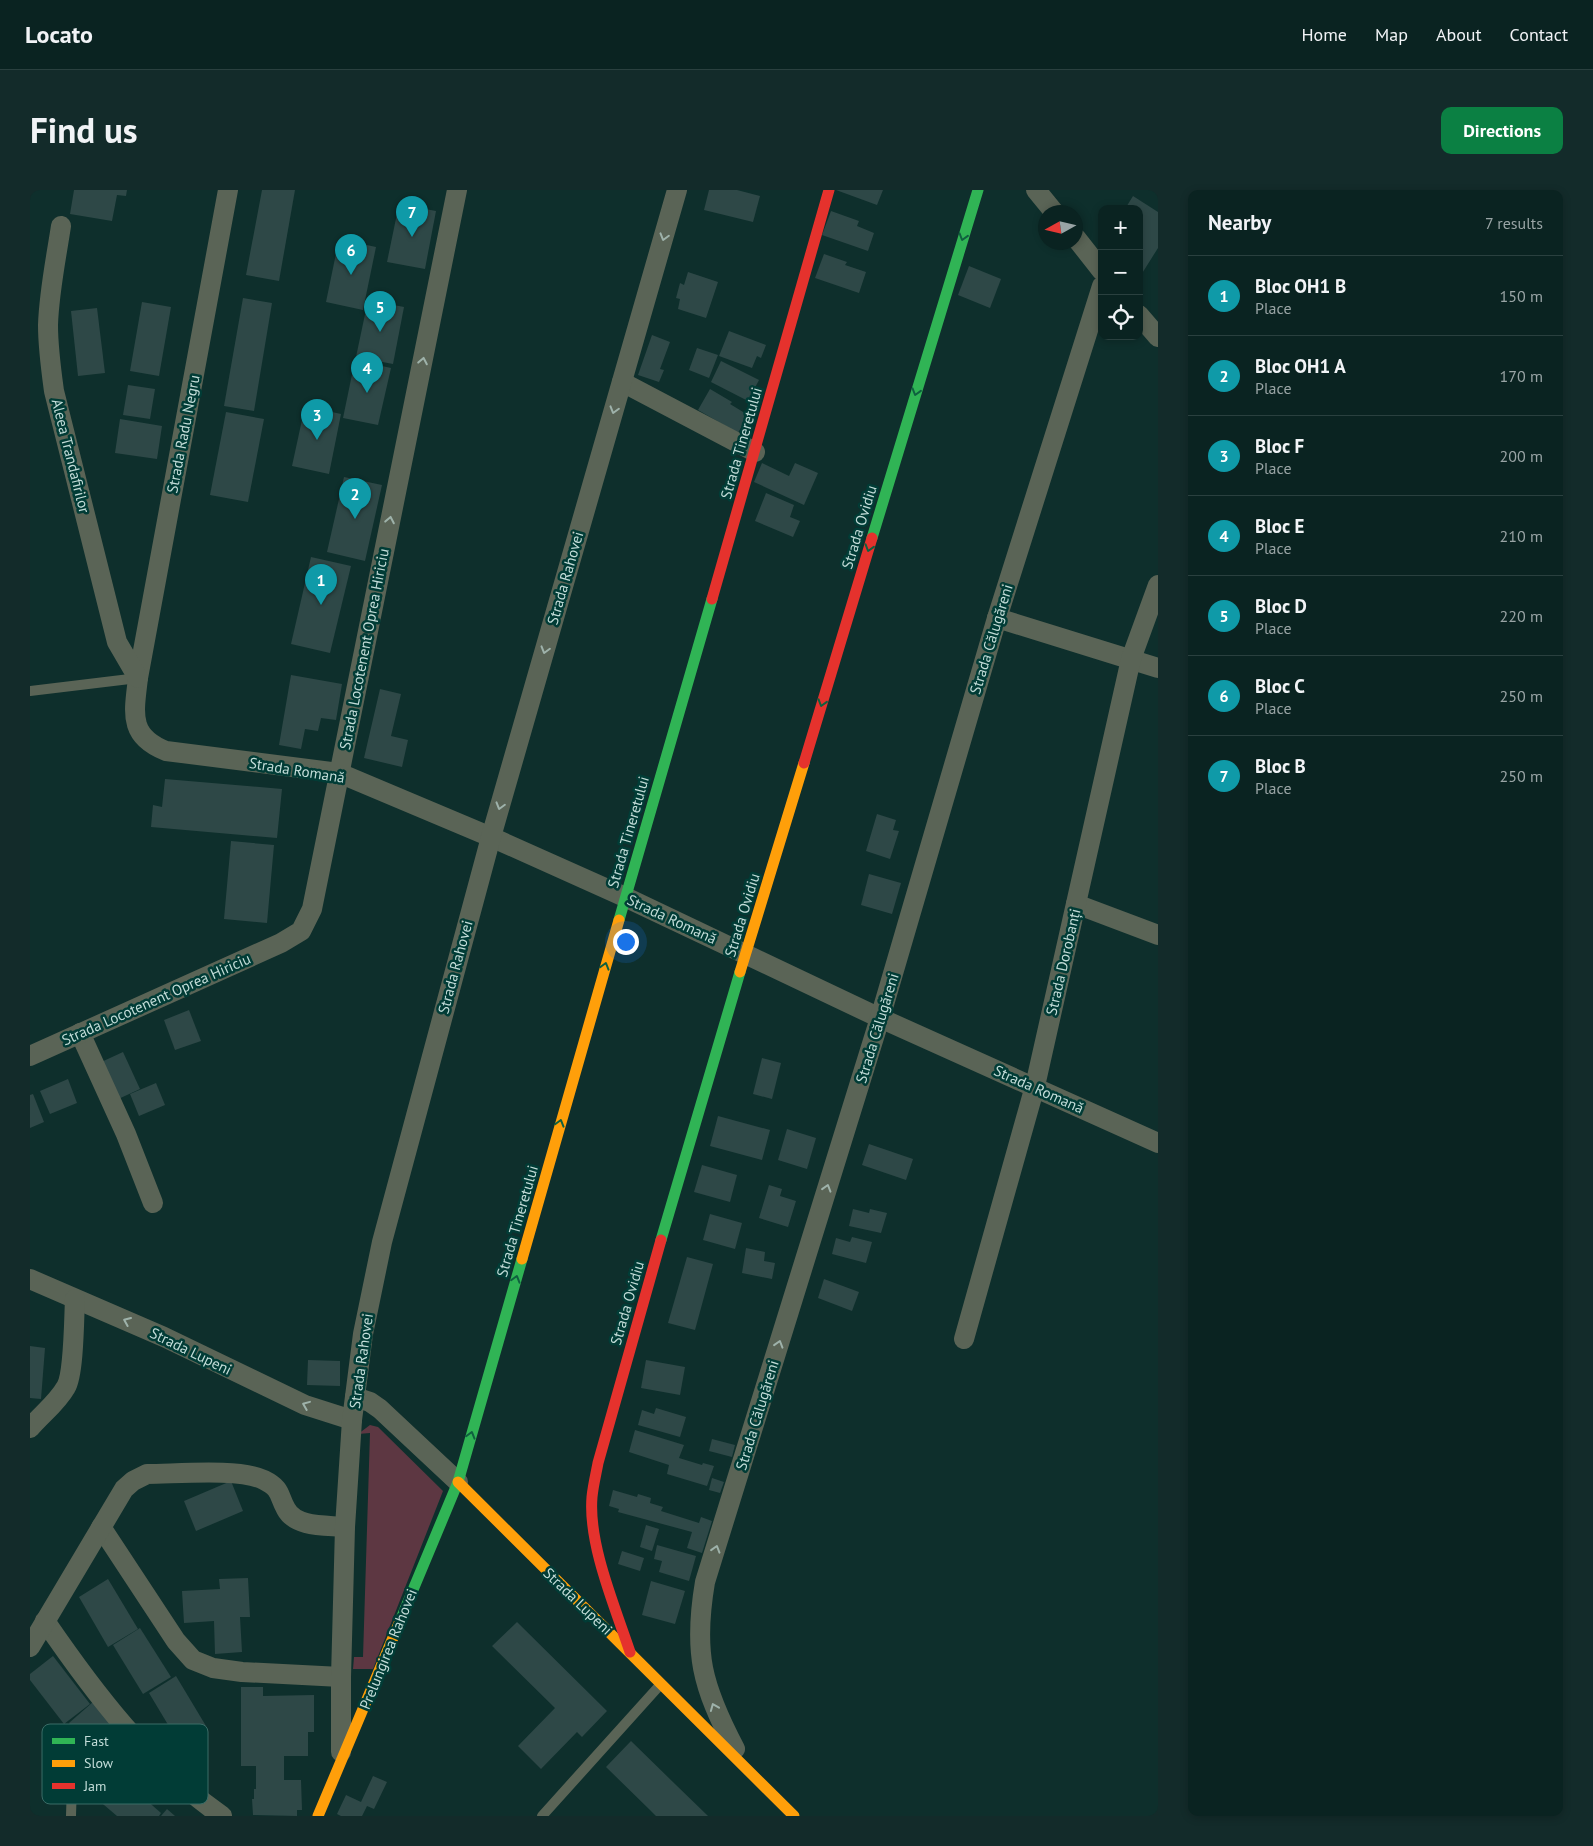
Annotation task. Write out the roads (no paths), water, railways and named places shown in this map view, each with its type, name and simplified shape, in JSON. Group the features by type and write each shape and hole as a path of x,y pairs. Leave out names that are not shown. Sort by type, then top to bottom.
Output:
{"main road":[{"name":"Strada Tineretului","path":"458,1482 829,190"},
{"name":"Strada Ovidiu","path":"630,1652 598,1556 592,1518 594,1483 634,1333 746,953 978,190"},
{"name":"Strada Lupeni","path":"458,1482 794,1816"},
{"name":"Prelungirea Rahovei","path":"318,1816 458,1482"}],"street":[{"name":"Strada Radu Negru","path":"138,678 228,190"},
{"name":"Strada Locotenent Oprea Hiriciu","path":"30,1056 281,943 301,931 312,909 457,190"},
{"name":"Strada Rahovei","path":"341,1764 345,1527 352,1420 363,1334 382,1242 491,836 678,190"},
{"path":"1036,190 1048,205"},
{"name":"Aleea Trandafirilor","path":"61,226 48,326 49,357 54,391 117,642 138,678"},
{"path":"1083,247 1098,266"},
{"name":"Strada Călugăreni","path":"744,1766 719,1718 708,1690 699,1647 702,1603 708,1573 880,1018 997,618 1099,295"},
{"path":"1143,320 1158,337"},
{"path":"622,382 755,452"},
{"name":"Strada Dorobanți","path":"964,1339 1034,1086 1131,659 1158,585"},
{"path":"997,618 1158,668"},
{"name":"Strada Romană","path":"138,678 135,719 140,734 152,745 166,751 339,774 491,836 746,953 880,1018 1158,1143"},
{"path":"1076,904 1158,935"},
{"path":"80,1033 126,1134 153,1203"},
{"name":"Strada Lupeni","path":"30,1279 164,1337 297,1401 352,1420"},
{"path":"30,1428 56,1402 68,1385 75,1299"},
{"name":"Strada Lupeni","path":"355,1397 370,1402 380,1409 458,1482"},
{"path":"30,1647 124,1489 133,1481 147,1474 242,1474 262,1479 273,1484 282,1496 286,1510 296,1519 309,1524 345,1527"},
{"path":"101,1527 176,1641 193,1660 212,1668 242,1672 341,1676"},
{"path":"45,1621 97,1695 122,1724"},
{"path":"206,1804 222,1816"}],"lane":[{"path":"30,691 138,678"},
{"path":"542,1816 662,1684"}],"place":[{"name":"Bloc B","path":"412,237"},
{"name":"Bloc C","path":"351,275"},
{"name":"Bloc D","path":"380,332"},
{"name":"Bloc E","path":"367,393"},
{"name":"Bloc F","path":"317,440"},
{"name":"Bloc OH1 A","path":"355,519"},
{"name":"Bloc OH1 B","path":"321,605"}]}
